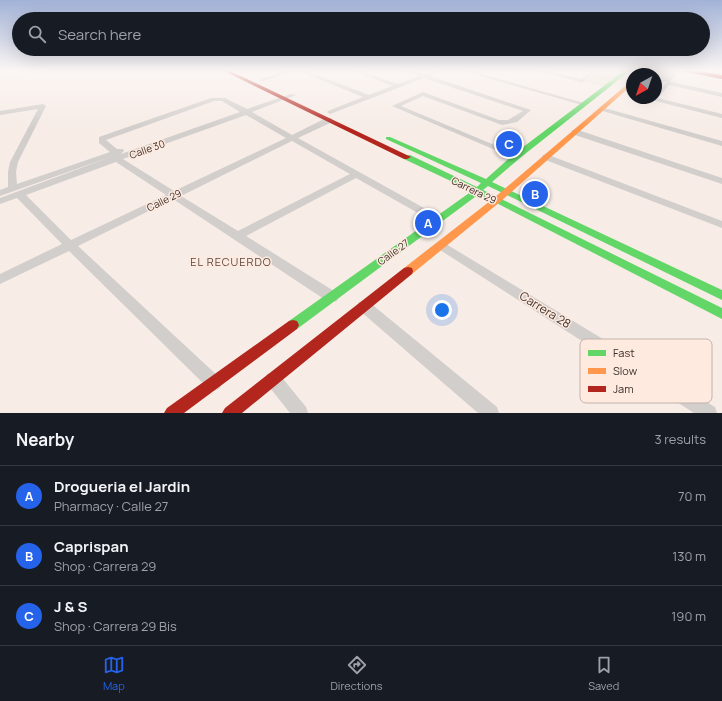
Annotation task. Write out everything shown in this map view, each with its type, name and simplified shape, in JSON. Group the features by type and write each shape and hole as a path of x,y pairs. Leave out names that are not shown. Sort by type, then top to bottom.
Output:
{"main road":[{"name":"Carrera 29","path":"270,89 488,183 722,295"},
{"name":"Carrera 29","path":"275,89 284,95"},
{"name":"Calle 27","path":"172,413 488,183 517,156 603,89"},
{"path":"230,413 507,192 624,89"},
{"name":"Carrera 29","path":"330,116 722,314"}],"street":[{"path":"348,89 368,97"},
{"name":"Calle 29","path":"0,279 293,138 330,116 368,97 388,89"},
{"path":"465,89 528,110 510,123 498,122 426,95 421,95 395,105 396,108 517,156"},
{"path":"531,89 584,104"},
{"path":"696,89 722,95"},
{"name":"Calle 30","path":"0,193 16,191 284,95"},
{"path":"332,297 173,195 116,156 102,141 102,139 214,99 223,98 438,220"},
{"path":"662,100 722,116"},
{"path":"0,113 43,106 14,162 12,172 16,191 70,245 214,382"},
{"path":"601,109 722,144"},
{"path":"575,132 722,181"},
{"path":"546,157 722,225"},
{"path":"237,236 357,174"},
{"name":"Calle 30","path":"0,201 16,191"},
{"name":"Carrera 28","path":"441,245 591,339"},
{"path":"364,306 491,413"},
{"path":"273,379 300,413"},
{"name":"Carrera 28","path":"693,403 709,413"}],"traffic: fast":[{"path":"293,325 474,194 517,156 603,89"},
{"path":"388,138 514,195 722,295"},
{"path":"407,157 497,200 722,314"}],"traffic: slow":[{"path":"408,271 497,200 624,89"}],"traffic: jam":[{"path":"265,89 407,157"},
{"path":"230,413 408,271"},
{"path":"172,413 293,325"}],"place":[{"name":"J & S","path":"509,144"},
{"name":"Caprispan","path":"535,194"},
{"name":"Drogueria el Jardin","path":"428,223"}],"district":[{"name":"EL RECUERDO","path":"231,262"}]}
